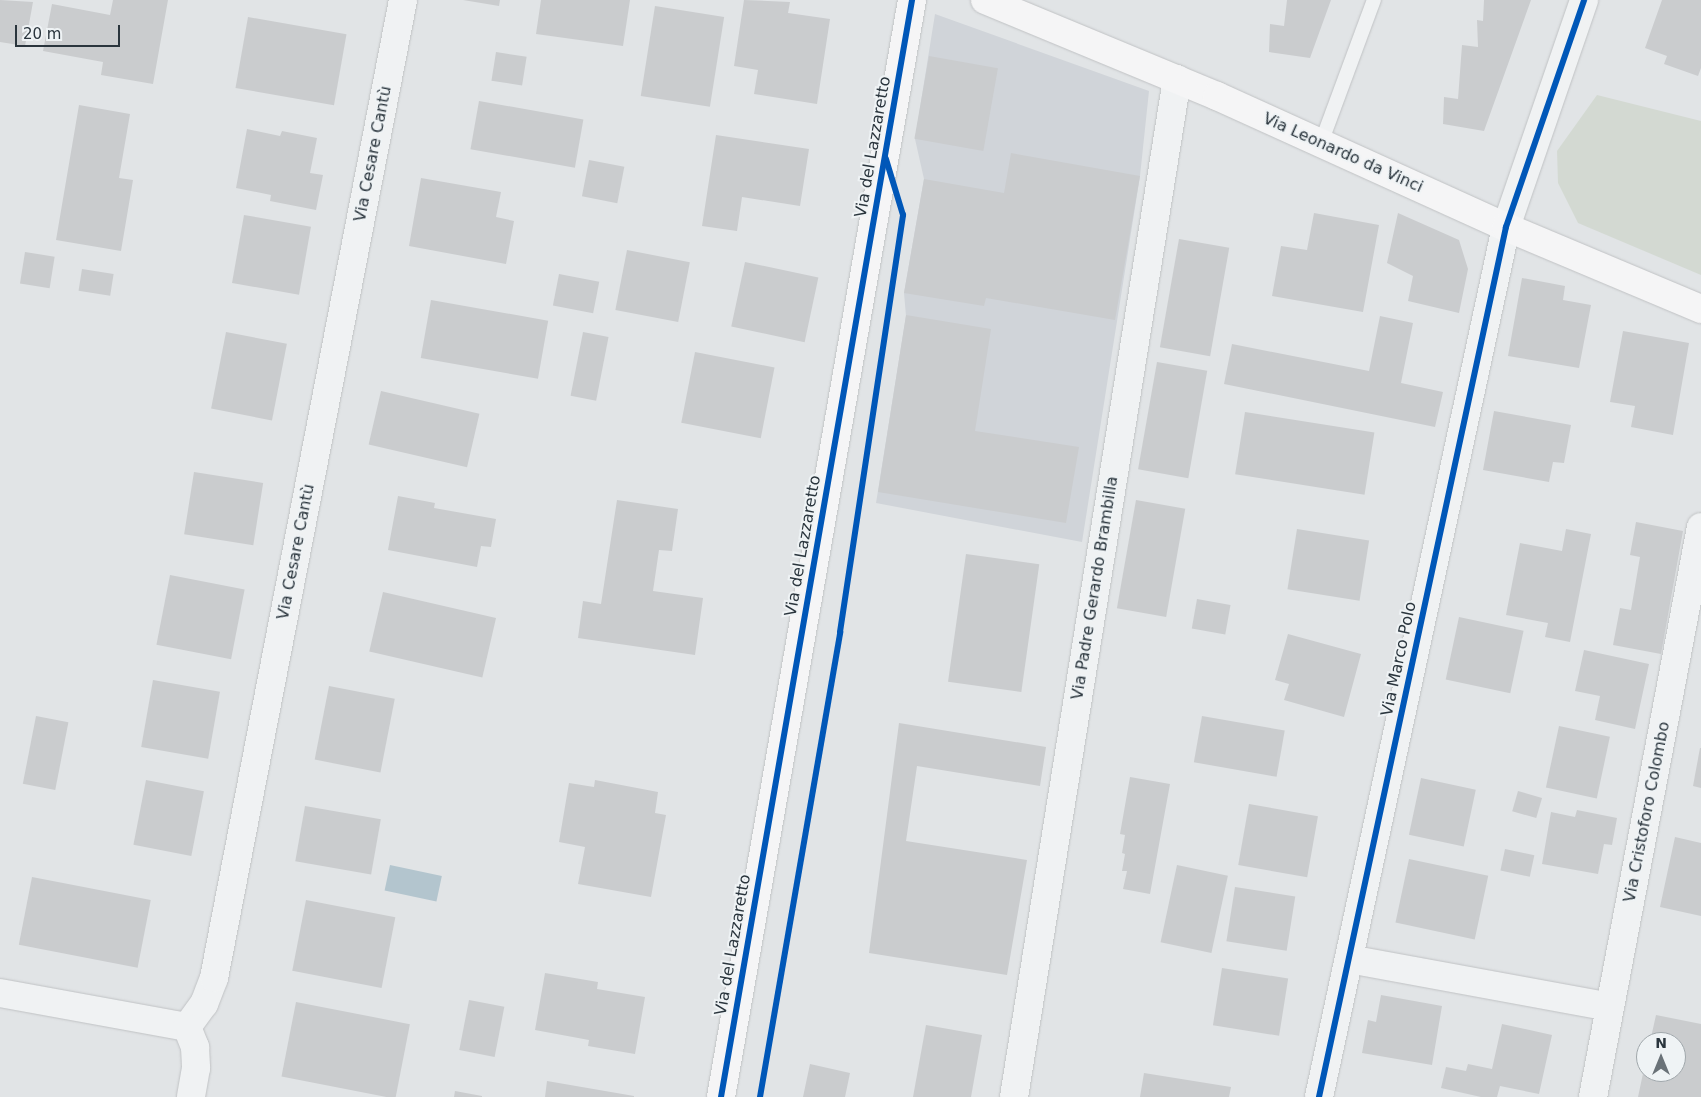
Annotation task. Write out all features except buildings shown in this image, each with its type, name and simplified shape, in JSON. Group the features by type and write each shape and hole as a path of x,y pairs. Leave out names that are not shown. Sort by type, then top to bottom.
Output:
{"street":[{"name":"Via Cesare Cantù","path":"187,1027 204,1004 214,978 402,0"},
{"name":"Via del Lazzaretto","path":"721,1097 912,0"},
{"name":"Via Leonardo da Vinci","path":"984,0 1177,79 1506,227 1701,309"},
{"name":"Via Marco Polo","path":"1319,1097 1506,227 1584,0"},
{"name":"Via Padre Gerardo Brambilla","path":"1014,1097 1177,79"},
{"name":"Via Cristoforo Colombo","path":"1593,1097 1701,527"},
{"path":"1349,959 1610,1008"},
{"path":"0,993 187,1027 195,1047 196,1068 191,1097"}],"lane":[{"path":"1322,144 1374,0"}],"shaded area":[{"path":"935,14 1149,91 1140,176 1082,542 876,503 906,316 904,293 924,179 915,139"},
{"path":"1597,95 1701,121 1701,275 1578,223 1558,183 1557,151"},
{"path":"390,865 442,876 436,901 385,890"}],"cycle path":[{"path":"721,1097 912,0"},
{"path":"1319,1097 1506,227 1584,0"},
{"path":"760,1097 840,632 903,215 886,159"}]}
